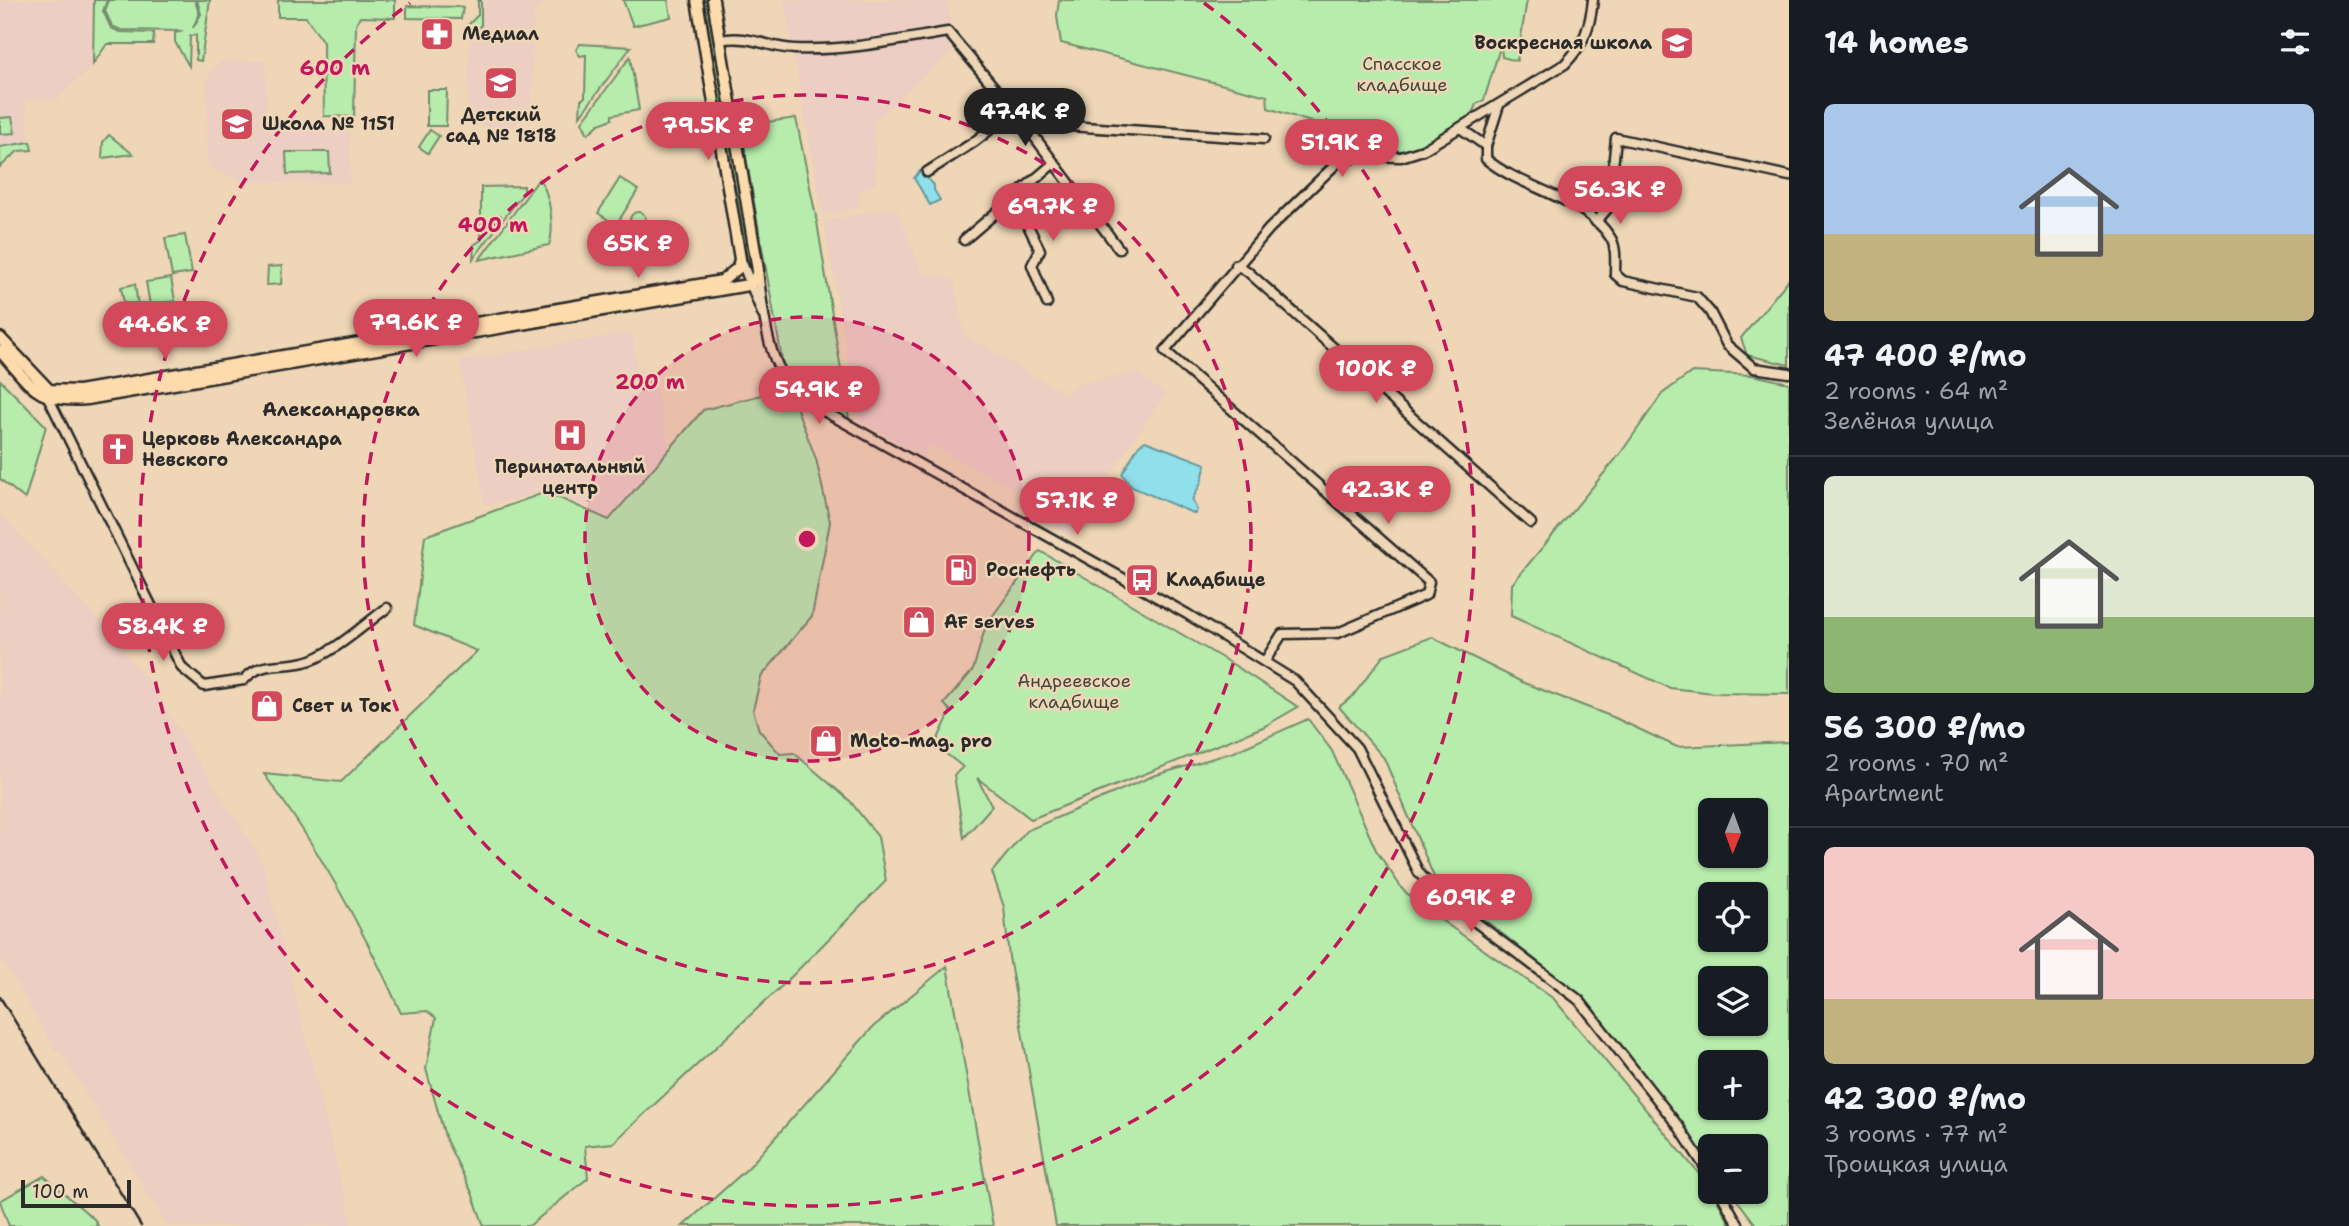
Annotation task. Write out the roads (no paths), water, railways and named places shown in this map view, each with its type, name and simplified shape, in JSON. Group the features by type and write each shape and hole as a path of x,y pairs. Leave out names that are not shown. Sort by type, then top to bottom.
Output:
{"main road":[{"path":"54,395 725,285 738,268 740,259 697,0"},
{"path":"0,351 54,395 131,392 753,279 713,0"},
{"path":"0,338 54,395"}],"street":[{"path":"1265,661 1282,634 1338,633 1426,595 1429,582 1165,351 1236,265 1336,164 1358,156 1401,157 1423,150 1564,64 1582,46 1590,27 1593,0"},
{"path":"720,40 734,37 795,49 866,46 948,32 1024,123 1119,249"},
{"path":"1499,105 1486,146 1486,159 1496,168 1550,194 1596,222 1612,239 1615,274 1623,281 1697,297 1710,312 1727,345 1754,368 1789,373"},
{"path":"927,172 974,142 1014,111"},
{"path":"1024,123 1264,139"},
{"path":"1461,128 1486,146"},
{"path":"1596,222 1609,207 1616,138 1789,176"},
{"path":"964,240 1054,163"},
{"path":"1014,197 1040,250 1032,265 1047,303"},
{"path":"740,259 753,279 781,375 804,400 1265,661 1295,681 1357,748 1419,873 1437,893 1579,1000 1679,1128 1698,1157"},
{"path":"1236,265 1247,271 1531,523"},
{"path":"753,279 756,301 766,322"},
{"path":"725,285 740,290 756,301"},
{"path":"54,395 57,413 182,668 204,687 244,680 253,670 270,665 306,662 387,608"},
{"path":"54,395 57,413"},
{"path":"1727,1204 1739,1226"}],"water":[{"path":"920,171 934,185 940,200 930,205 914,178"},
{"path":"1145,441 1206,464 1201,483 1192,500 1197,510 1195,514 1132,487 1122,474 1139,445"}],"railway":[{"path":"0,997 141,1226"}],"place":[{"name":"Медиал","path":"437,34"},
{"name":"Воскресная школа","path":"1677,43"},
{"name":"Детский сад № 1818","path":"501,83"},
{"name":"Школа № 1151","path":"237,124"},
{"name":"Перинатальный центр","path":"570,435"},
{"name":"Церковь Александра Невского","path":"118,449"},
{"name":"Роснефть","path":"961,570"},
{"name":"Кладбище","path":"1142,580"},
{"name":"AF serves","path":"919,622"},
{"name":"Свет и Ток","path":"267,706"},
{"name":"Moto-mag. pro","path":"826,741"}],"district":[{"name":"Александровка","path":"341,409"}],"park label":[{"name":"Спасское кладбище","path":"1402,74"},
{"name":"Андреевское кладбище","path":"1074,691"}]}
